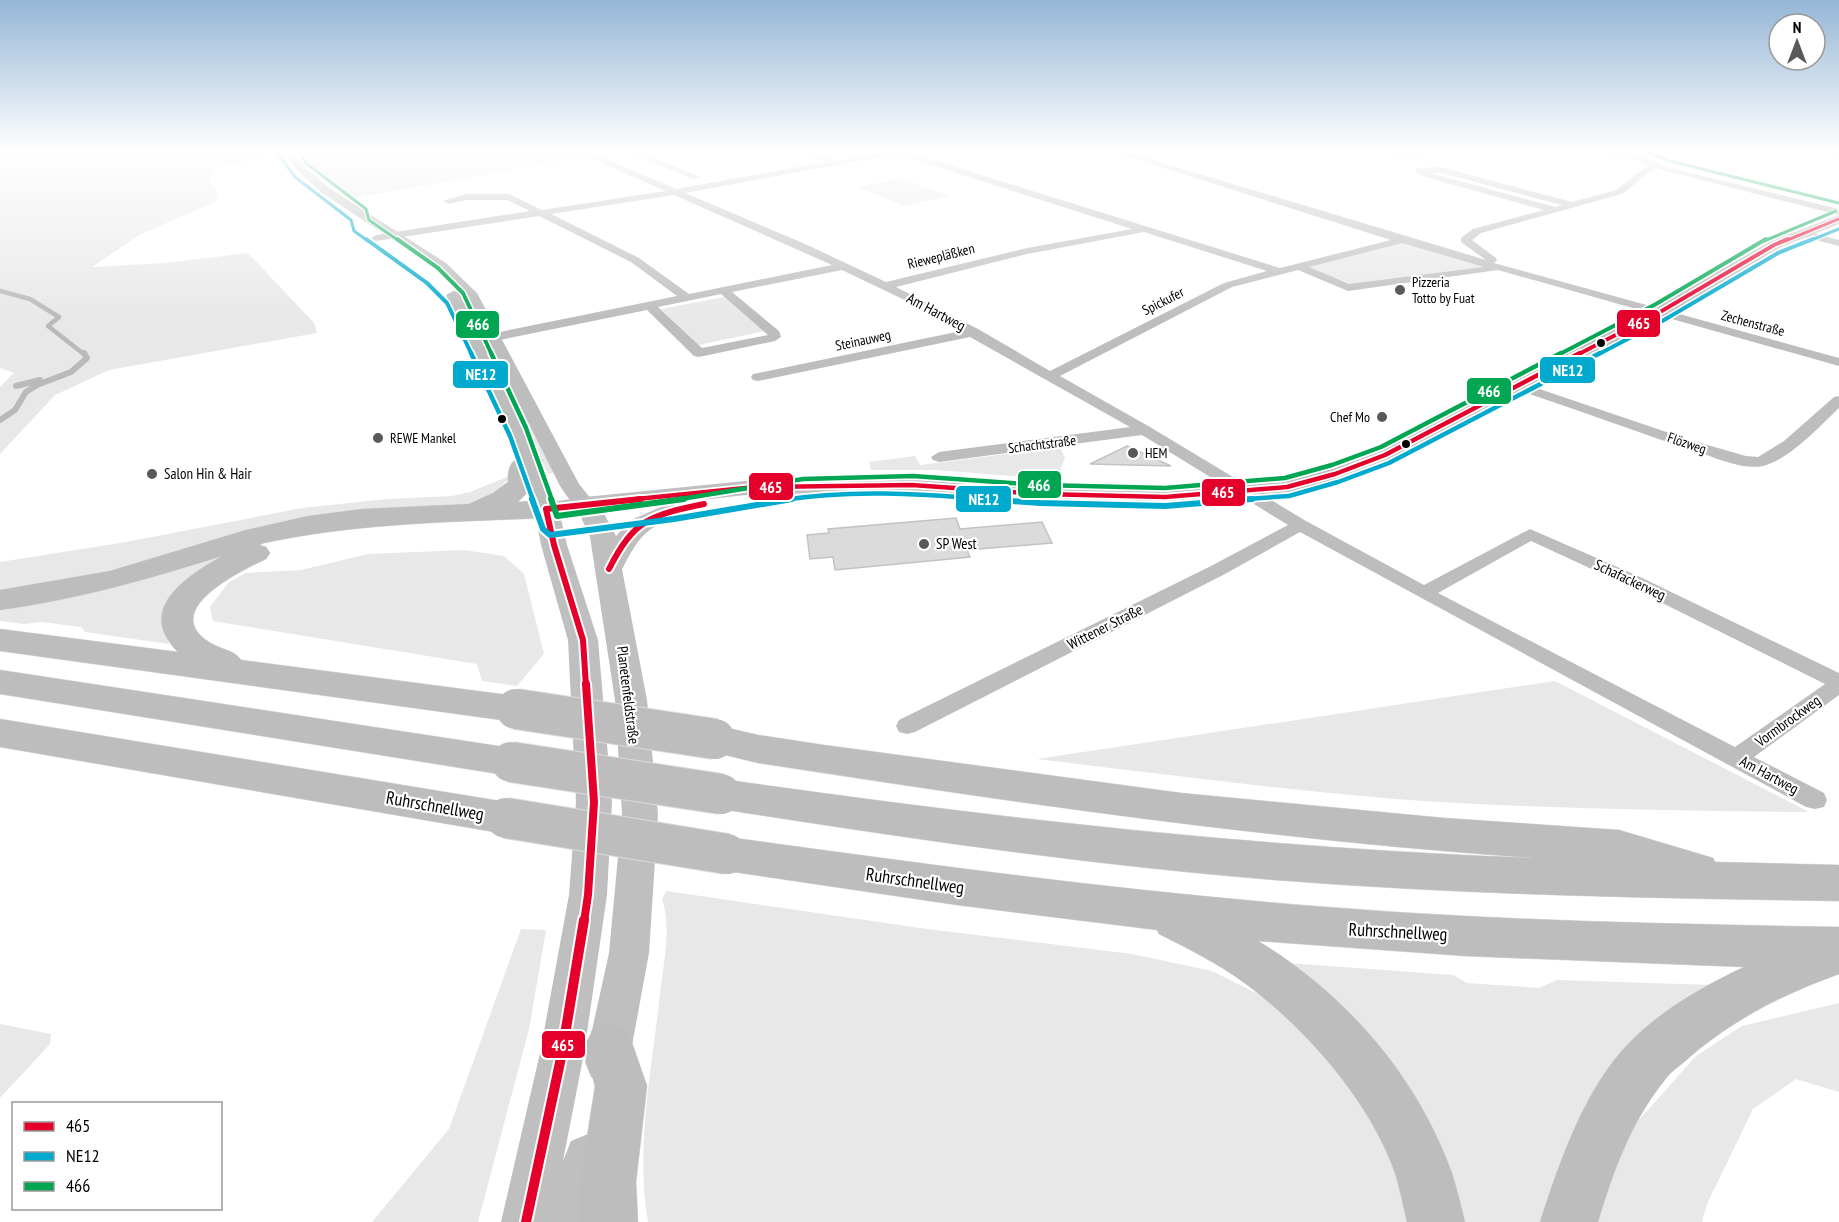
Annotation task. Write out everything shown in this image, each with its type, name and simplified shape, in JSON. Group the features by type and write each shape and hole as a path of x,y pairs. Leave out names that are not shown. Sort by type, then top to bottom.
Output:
{"highway":[{"path":"442,516 491,506 510,496 522,484 521,468 530,461"},
{"path":"0,600 116,579 257,536 308,525 362,518 442,516 548,518"},
{"path":"256,675 221,662 190,645 180,636 176,627 176,612 187,596 224,567 265,549 293,541 548,518"},
{"path":"0,640 516,709 715,739 758,749 836,761 1192,811 1444,835 1619,847 1731,881"},
{"path":"0,682 721,795 1011,835 1208,856 1352,868 1528,877 1839,883"},
{"name":"Ruhrschnellweg","path":"0,733 727,854 1124,907 1340,928 1703,945 1839,948"},
{"path":"1124,907 1176,920 1221,942 1263,970 1336,1033 1365,1065 1390,1102 1410,1140 1426,1181 1436,1222"},
{"path":"1569,1222 1595,1150 1624,1093 1647,1061 1706,1014 1737,994 1796,966 1839,954"},
{"path":"609,1222 608,1182 621,1086 610,1048"}],"main road":[{"path":"548,518 745,488 912,485 1115,496 1201,496 1287,487 1356,467 1391,452 1660,312 1735,266 1800,233 1839,219"},
{"path":"591,512 674,510 803,488"},
{"path":"609,569 625,538 633,528 674,510"},
{"name":"Planetenfeldstraße","path":"575,1222 629,952 640,814 631,700 609,569 591,512"},
{"name":"Planetenfeldstraße","path":"526,1222 562,1053 587,906 594,802 582,640 548,518"}],"street":[{"name":"Planetenfeldstraße","path":"348,207 360,216 373,220 441,266 465,287 495,337 570,486 591,512"},
{"path":"527,207 635,260 656,273 688,299"},
{"path":"376,238 579,207"},
{"name":"Am Hartweg","path":"710,207 884,285 974,332 1048,377 1145,430 1300,525 1815,800"},
{"path":"1077,207 1277,271"},
{"name":"Zechenstraße","path":"1296,207 1513,272 1839,362"},
{"path":"1545,207 1556,210"},
{"path":"1513,272 1465,240 1477,231 1566,207"},
{"path":"1819,207 1839,212"},
{"name":"Planetenfeldstraße","path":"360,216 360,224 376,238 416,262 443,283 455,298 518,432 548,518"},
{"name":"Riewepläßken","path":"884,285 1028,251 1146,229"},
{"path":"1800,233 1839,243"},
{"name":"Spickufer","path":"1048,377 1228,285 1403,240"},
{"path":"1429,248 1470,245"},
{"path":"495,337 843,266"},
{"path":"1297,266 1348,288 1500,268"},
{"path":"650,306 699,353 775,337 775,334 724,291"},
{"name":"Steinauweg","path":"758,377 974,332"},
{"name":"Flözweg","path":"1519,386 1719,454 1755,463 1762,462 1791,442 1839,400"},
{"name":"Schachtstraße","path":"939,457 1145,430"},
{"name":"Wittener Straße","path":"908,726 1218,570 1300,525"},
{"name":"Schafackerweg","path":"1424,593 1530,534 1631,580 1839,683"},
{"name":"Vormbrockweg","path":"1736,758 1839,683"}],"shaded area":[{"path":"0,207 203,207 141,234 92,267 165,263 248,253 314,323 317,333 109,370 55,395 0,454 0,387 14,373 0,368"},
{"path":"1403,240 1500,268 1348,288 1297,266"},
{"path":"724,297 765,331 699,345 661,309"},
{"path":"524,407 556,472 548,474 515,409"},
{"path":"1060,447 1065,458 1057,478 1051,479 936,470 871,470 869,462 915,456 920,465"},
{"path":"507,477 508,480 483,503 382,512 145,565 0,593 0,562 126,542 302,508 387,499 452,496 470,492"},
{"path":"263,539 265,543 239,553 165,609 164,632 169,644 85,632 81,627 42,622 24,624 0,621 0,606"},
{"path":"464,550 504,556 524,574 544,654 517,686 482,681 477,664 213,621 210,607 229,582 246,573 301,570 368,554"},
{"path":"1555,681 1809,812 1624,809 1438,802 1288,789 1037,759"},
{"path":"666,891 927,929 1132,954 1212,971 1274,1002 1372,1102 1417,1222 648,1222 644,1194 644,1137 666,946 666,921 662,900"},
{"path":"521,929 546,930 529,1029 478,1222 372,1222 449,1129"},
{"path":"1261,961 1453,975 1467,983 1539,988 1557,980 1744,986 1717,999 1545,1222 1461,1222"},
{"path":"1839,1003 1839,1092 1796,1079 1753,1109 1707,1204 1702,1222 1597,1222 1610,1177 1637,1122 1696,1056 1742,1026"},
{"path":"0,1024 51,1034 50,1044 0,1098"}],"building":[{"path":"1127,446 1171,466 1090,464"},
{"name":"SP West","path":"956,518 960,529 1042,522 1052,543 967,550 970,557 835,570 833,557 810,559 807,535 829,533 828,529"}],"waterway":[{"path":"0,291 30,299 59,317 48,326 85,355"},
{"path":"0,420 15,410 26,392 37,385 71,372 87,358 84,353"},
{"path":"16,386 40,380"}],"transit line":[{"name":"NE12","path":"334,207 351,220 354,231 427,283 447,303 510,436 543,529 550,535 674,519 804,497 912,494 1040,503 1165,506 1289,496 1338,482 1389,463 1664,320 1778,253 1839,229"},
{"name":"466","path":"363,207 369,220 438,268 463,293 526,428 557,516 672,501 803,479 913,476 1041,485 1165,488 1285,478 1332,465 1381,447 1656,304 1770,237 1836,211"},
{"name":"465","path":"546,509 755,487 912,485 1041,494 1165,497 1287,487 1335,474 1385,455 1660,312 1774,245 1839,219"},
{"name":"465","path":"609,569 626,538 645,521 670,511 704,504"},
{"name":"465","path":"526,1222 562,1053 588,895 594,802 583,640 554,545 546,509"}],"place":[{"name":"Pizzeria Totto by Fuat","path":"1400,290"},
{"name":"Chef Mo","path":"1382,417"},
{"name":"REWE Mankel","path":"378,438"},
{"name":"HEM","path":"1133,453"},
{"name":"Salon Hin & Hair","path":"152,474"},
{"name":"SP West","path":"924,544"}]}
